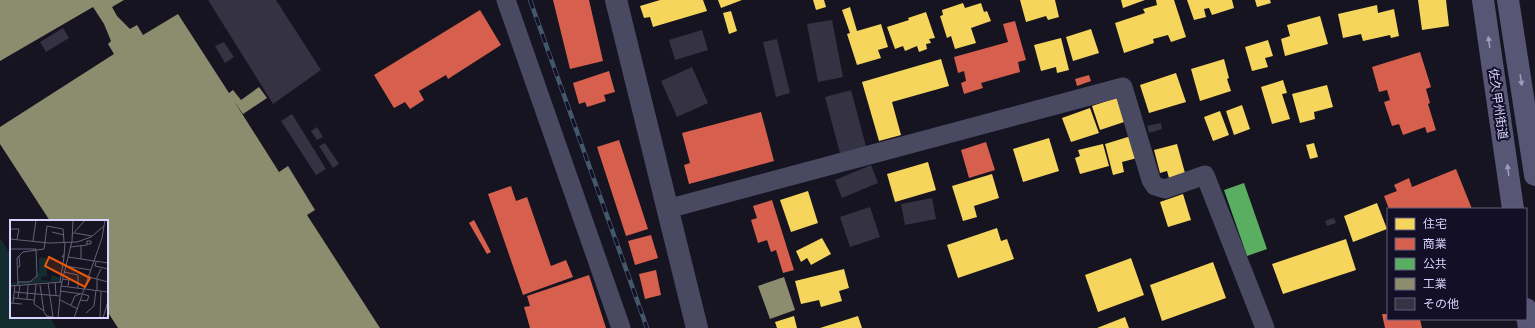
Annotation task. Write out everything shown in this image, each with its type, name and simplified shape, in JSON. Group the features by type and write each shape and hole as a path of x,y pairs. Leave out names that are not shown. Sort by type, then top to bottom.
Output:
{"main road":[{"name":"佐久甲州街道","path":"1483,0 1513,208"},
{"path":"1508,0 1535,175"},
{"path":"1527,315 1529,328"}],"street":[{"path":"506,0 621,328"},
{"path":"621,2 667,209 697,328"},
{"path":"667,209 1123,87 1151,180 1155,186 1165,189 1205,175 1265,328"}],"green space":[{"path":"0,238 10,253 10,318 51,318 56,328 0,328"}],"building: 住宅":[{"path":"660,0 703,0 707,11 653,27 650,17 644,18 640,6"},
{"path":"718,0 742,0 721,8"},
{"path":"813,0 824,0 826,7 816,10"},
{"path":"1020,0 1055,0 1059,17 1048,20 1046,16 1026,22"},
{"path":"1121,0 1145,0 1123,8"},
{"path":"1156,0 1174,0 1186,37 1171,42 1168,35 1153,39 1154,43 1124,53 1115,23 1145,13 1143,9 1157,5"},
{"path":"1187,0 1232,0 1234,8 1212,15 1209,8 1204,9 1206,17 1194,20"},
{"path":"1255,0 1270,0 1271,3 1257,7"},
{"path":"1418,0 1446,0 1449,26 1422,30"},
{"path":"963,3 965,8 981,3 984,12 987,11 991,21 971,28 976,43 955,49 951,36 947,38 940,16 943,15 942,10"},
{"path":"1377,5 1378,13 1394,9 1399,36 1391,38 1390,35 1363,41 1361,34 1343,38 1338,14"},
{"path":"850,7 857,31 881,24 888,47 878,50 881,58 857,65 847,34 850,33 842,10"},
{"path":"731,11 737,31 729,34 723,13"},
{"path":"926,12 935,38 929,39 931,43 926,44 927,49 919,52 917,46 905,51 903,46 895,49 887,27 909,20 908,18"},
{"path":"1320,16 1328,44 1285,56 1281,39 1290,36 1287,25"},
{"path":"1091,29 1099,53 1073,61 1066,37"},
{"path":"1061,38 1069,70 1057,73 1056,67 1041,71 1034,45"},
{"path":"1268,40 1273,56 1265,58 1268,67 1252,71 1245,47"},
{"path":"941,59 949,86 892,102 901,135 879,141 862,82"},
{"path":"1224,59 1229,78 1227,79 1231,91 1200,101 1191,69"},
{"path":"1176,73 1186,102 1149,113 1140,85"},
{"path":"1283,80 1287,93 1282,94 1290,119 1272,124 1261,87"},
{"path":"1327,85 1333,107 1314,112 1315,119 1300,123 1292,94"},
{"path":"1119,97 1127,121 1100,130 1092,106"},
{"path":"1242,105 1250,129 1234,135 1226,111"},
{"path":"1090,108 1099,133 1071,142 1062,118"},
{"path":"1220,111 1229,135 1213,141 1204,117"},
{"path":"1131,136 1137,158 1122,162 1124,172 1113,175 1105,144"},
{"path":"1049,138 1059,171 1023,182 1013,149"},
{"path":"1314,143 1318,157 1310,159 1306,145"},
{"path":"1103,144 1109,166 1080,174 1075,158 1080,156 1078,150"},
{"path":"1177,144 1185,173 1169,178 1167,171 1160,173 1154,150"},
{"path":"928,162 936,190 895,202 887,174"},
{"path":"992,174 999,198 974,206 977,217 963,221 952,186"},
{"path":"808,191 818,223 791,232 780,200"},
{"path":"1183,194 1191,220 1168,227 1160,202"},
{"path":"1377,203 1387,229 1353,242 1344,216"},
{"path":"997,228 1001,241 1007,239 1014,259 958,278 947,245"},
{"path":"822,238 831,254 811,265 807,258 801,262 796,251"},
{"path":"1346,239 1356,270 1283,294 1272,264"},
{"path":"1131,258 1144,295 1098,312 1085,275"},
{"path":"1213,262 1226,298 1162,321 1150,285"},
{"path":"844,269 849,288 839,291 842,301 821,307 819,300 801,304 795,281"},
{"path":"794,316 797,328 777,328 775,322"},
{"path":"858,316 862,328 820,328"},
{"path":"1125,317 1129,328 1097,328"}],"building: 商業":[{"path":"553,0 589,0 603,61 570,69"},
{"path":"480,10 501,45 448,79 446,75 419,91 424,100 410,109 405,102 394,108 374,75"},
{"path":"1015,21 1026,60 1018,62 1020,72 981,83 983,88 964,94 961,83 966,81 964,71 958,73 954,57 1008,42 1003,24"},
{"path":"1420,52 1431,87 1426,89 1430,103 1428,104 1436,130 1427,133 1425,127 1403,135 1399,124 1392,126 1384,102 1390,100 1387,90 1379,92 1372,67"},
{"path":"609,71 615,92 604,95 606,101 587,107 585,102 579,104 573,83"},
{"path":"1089,75 1091,81 1077,86 1075,79"},
{"path":"761,112 774,161 689,184 684,165 690,163 682,133"},
{"path":"619,140 648,229 626,236 597,147"},
{"path":"986,142 995,170 969,178 961,150"},
{"path":"1456,169 1472,208 1389,208 1384,196 1397,191 1394,185 1409,178 1412,187"},
{"path":"511,186 516,201 527,197 551,266 566,260 573,277 523,295 488,194"},
{"path":"772,200 794,270 783,273 776,250 771,252 767,240 758,243 751,220 757,218 753,206"},
{"path":"474,220 491,252 487,254 469,223"},
{"path":"651,235 658,258 635,265 628,241"},
{"path":"656,270 661,295 645,299 639,274"},
{"path":"589,275 606,328 530,328 524,307 530,306 527,296"},
{"path":"1382,314 1387,314 1387,320 1420,320 1422,328 1385,328"}],"building: 公共":[{"path":"1244,183 1267,249 1247,256 1224,190"}],"building: 工業":[{"path":"0,0 124,0 112,7 117,16 130,29 137,25 143,35 178,14 229,93 233,90 241,100 259,87 267,98 243,114 234,101 279,172 288,166 315,210 307,215 380,328 118,328 108,313 108,220 49,220 0,144 0,127 114,54 108,44 111,41 104,24 93,7 0,61"},
{"path":"784,277 795,310 770,319 758,286"}],"building: その他":[{"path":"208,0 276,0 321,70 273,104"},
{"path":"832,20 843,77 818,82 807,24"},
{"path":"63,28 69,38 46,52 40,42"},
{"path":"702,30 708,50 675,60 669,40"},
{"path":"777,39 790,93 776,97 763,42"},
{"path":"224,42 234,57 225,63 215,46"},
{"path":"692,67 708,103 677,117 661,81"},
{"path":"851,90 867,150 841,157 825,97"},
{"path":"292,114 326,169 316,175 281,121"},
{"path":"1161,123 1162,129 1149,133 1147,126"},
{"path":"317,127 323,137 317,140 311,131"},
{"path":"325,143 339,164 333,168 319,146"},
{"path":"871,165 878,183 842,198 835,180"},
{"path":"932,198 936,219 905,225 901,204"},
{"path":"870,207 880,237 850,247 840,217"},
{"path":"1334,218 1336,223 1327,226 1325,221"}],"railway":[{"path":"530,0 647,328"}]}
